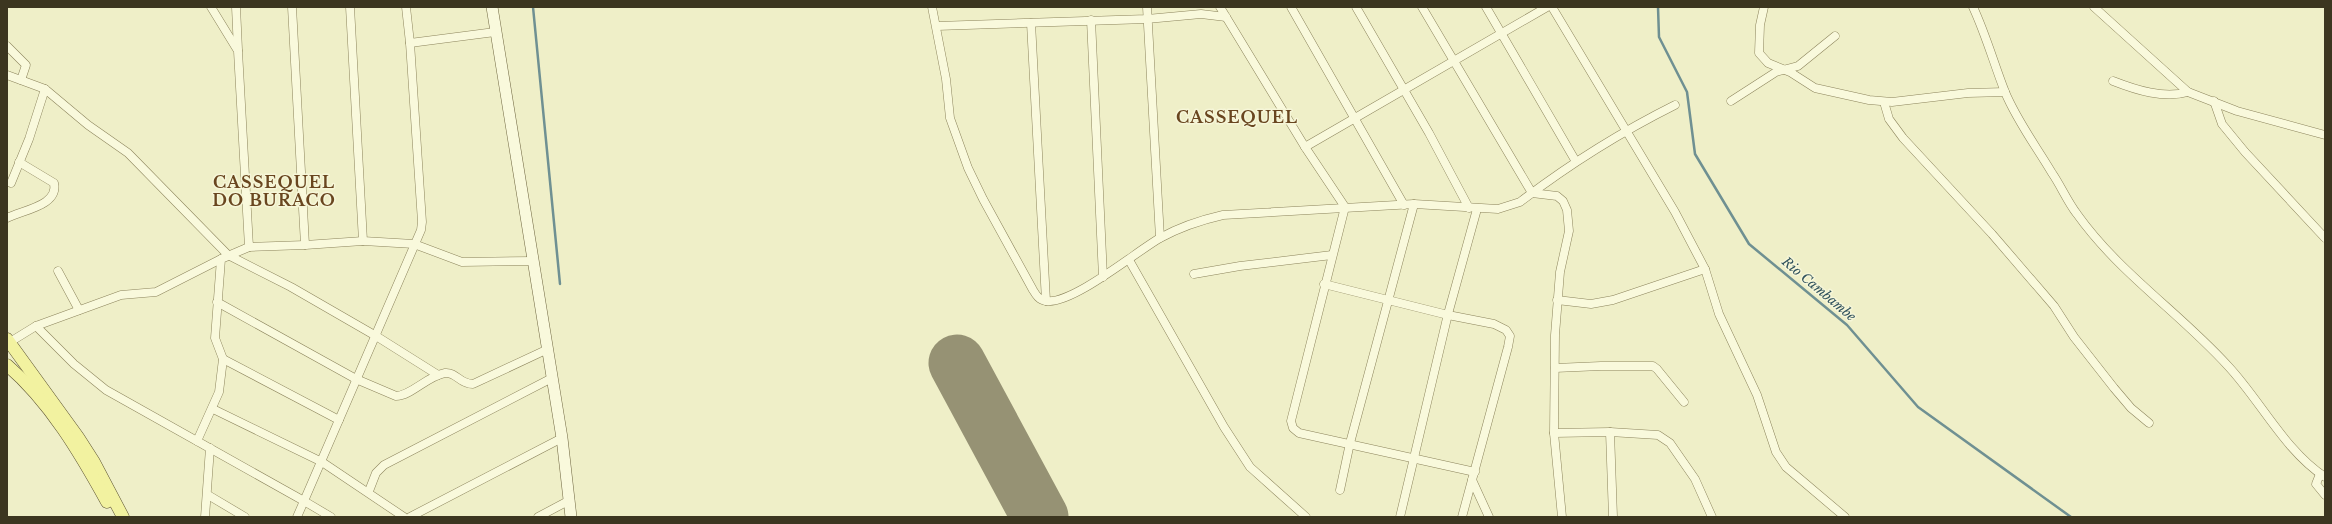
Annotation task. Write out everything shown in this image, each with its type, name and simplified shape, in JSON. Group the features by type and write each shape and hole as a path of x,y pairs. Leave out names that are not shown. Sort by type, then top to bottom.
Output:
{"main road":[{"path":"8,341 78,437 94,462 123,517"},
{"path":"7,365 38,397 69,437 114,517"}],"street":[{"path":"211,7 238,51"},
{"path":"236,7 249,247"},
{"path":"292,7 305,244"},
{"path":"350,7 363,241"},
{"path":"297,517 376,336 422,222 410,43 406,7"},
{"path":"492,7 562,438 571,517"},
{"path":"932,7 937,26 950,118 968,168 1033,290 1039,298 1046,301 1057,300 1103,277 1160,238 1197,221 1224,215 1414,204 1498,210 1510,207 1532,193 1576,160 1625,130 1674,105"},
{"path":"1147,7 1160,238"},
{"path":"1220,7 1305,147 1344,207 1291,421 1293,428 1300,433 1475,472"},
{"path":"1291,7 1356,118 1404,205"},
{"path":"1356,7 1473,208 1400,517"},
{"path":"1422,7 1532,193"},
{"path":"1486,7 1576,160"},
{"path":"1305,147 1547,7"},
{"path":"1552,7 1675,212 1705,269 1719,314 1757,395 1776,452 1786,467 1845,517"},
{"path":"1764,7 1760,25 1759,53 1768,63 1783,69 1815,88 1884,102 1968,93 2005,92"},
{"path":"1973,7 1984,30 2005,92 2025,131 2077,214 2124,268 2229,366 2297,452 2322,475 2316,484 2325,495"},
{"path":"2094,7 2188,92 2237,111 2325,135"},
{"path":"937,26 1147,19 1201,14 1226,17"},
{"path":"1091,20 1103,277"},
{"path":"1031,23 1046,301"},
{"path":"410,43 495,32"},
{"path":"1731,101 1783,69 1798,66 1835,36"},
{"path":"7,46 26,65 21,80"},
{"path":"7,75 45,90 88,125 128,153 225,257 291,287 376,336 438,375"},
{"path":"2113,81 2155,93 2178,95 2188,92"},
{"path":"11,183 30,139 45,90"},
{"path":"2214,101 2222,124 2240,147 2325,238"},
{"path":"1884,102 1889,119 1903,138 2008,252 2058,312 2074,337 2114,388 2131,408 2149,423"},
{"path":"7,218 47,201 54,191 54,183 19,162"},
{"path":"1532,193 1558,196 1563,201 1567,210 1569,231 1563,252 1557,300 1555,368 1554,433 1562,517"},
{"path":"1340,490 1350,443 1414,204"},
{"path":"8,341 36,326 122,295 156,292 225,257 249,247 363,241 414,244 462,262 534,261"},
{"path":"1194,274 1240,266 1332,255"},
{"path":"197,441 213,409 219,392 223,359 215,338 217,302 225,257"},
{"path":"1129,260 1224,428 1246,462 1260,478 1306,517"},
{"path":"1557,300 1590,304 1612,300 1705,269"},
{"path":"58,271 79,310"},
{"path":"1324,284 1448,315 1494,324 1506,330 1510,336 1462,517"},
{"path":"217,302 356,379 399,396 438,375 453,374 462,382 473,384 548,349"},
{"path":"36,326 74,364 106,390 331,517"},
{"path":"223,359 339,420"},
{"path":"1555,368 1653,366 1657,368 1684,402"},
{"path":"369,491 376,473 384,465 552,378"},
{"path":"213,409 322,462 369,491 404,517"},
{"path":"1554,433 1610,432 1658,435 1670,443 1695,479 1712,517"},
{"path":"1610,432 1613,517"},
{"path":"410,517 562,438"},
{"path":"205,517 208,495 210,448"},
{"path":"1472,480 1489,517"},
{"path":"208,495 245,517"},
{"path":"538,517 570,500"}],"waterway":[{"path":"533,7 560,284"},
{"name":"Rio Cambambe","path":"1658,7 1659,37 1687,92 1695,154 1749,244 1847,325 1918,407 2071,517"}],"runway":[{"path":"957,363 1040,517"}],"district":[{"name":"CASSEQUEL","path":"1237,117"},
{"name":"CASSEQUEL DO BURACO","path":"274,191"}]}
